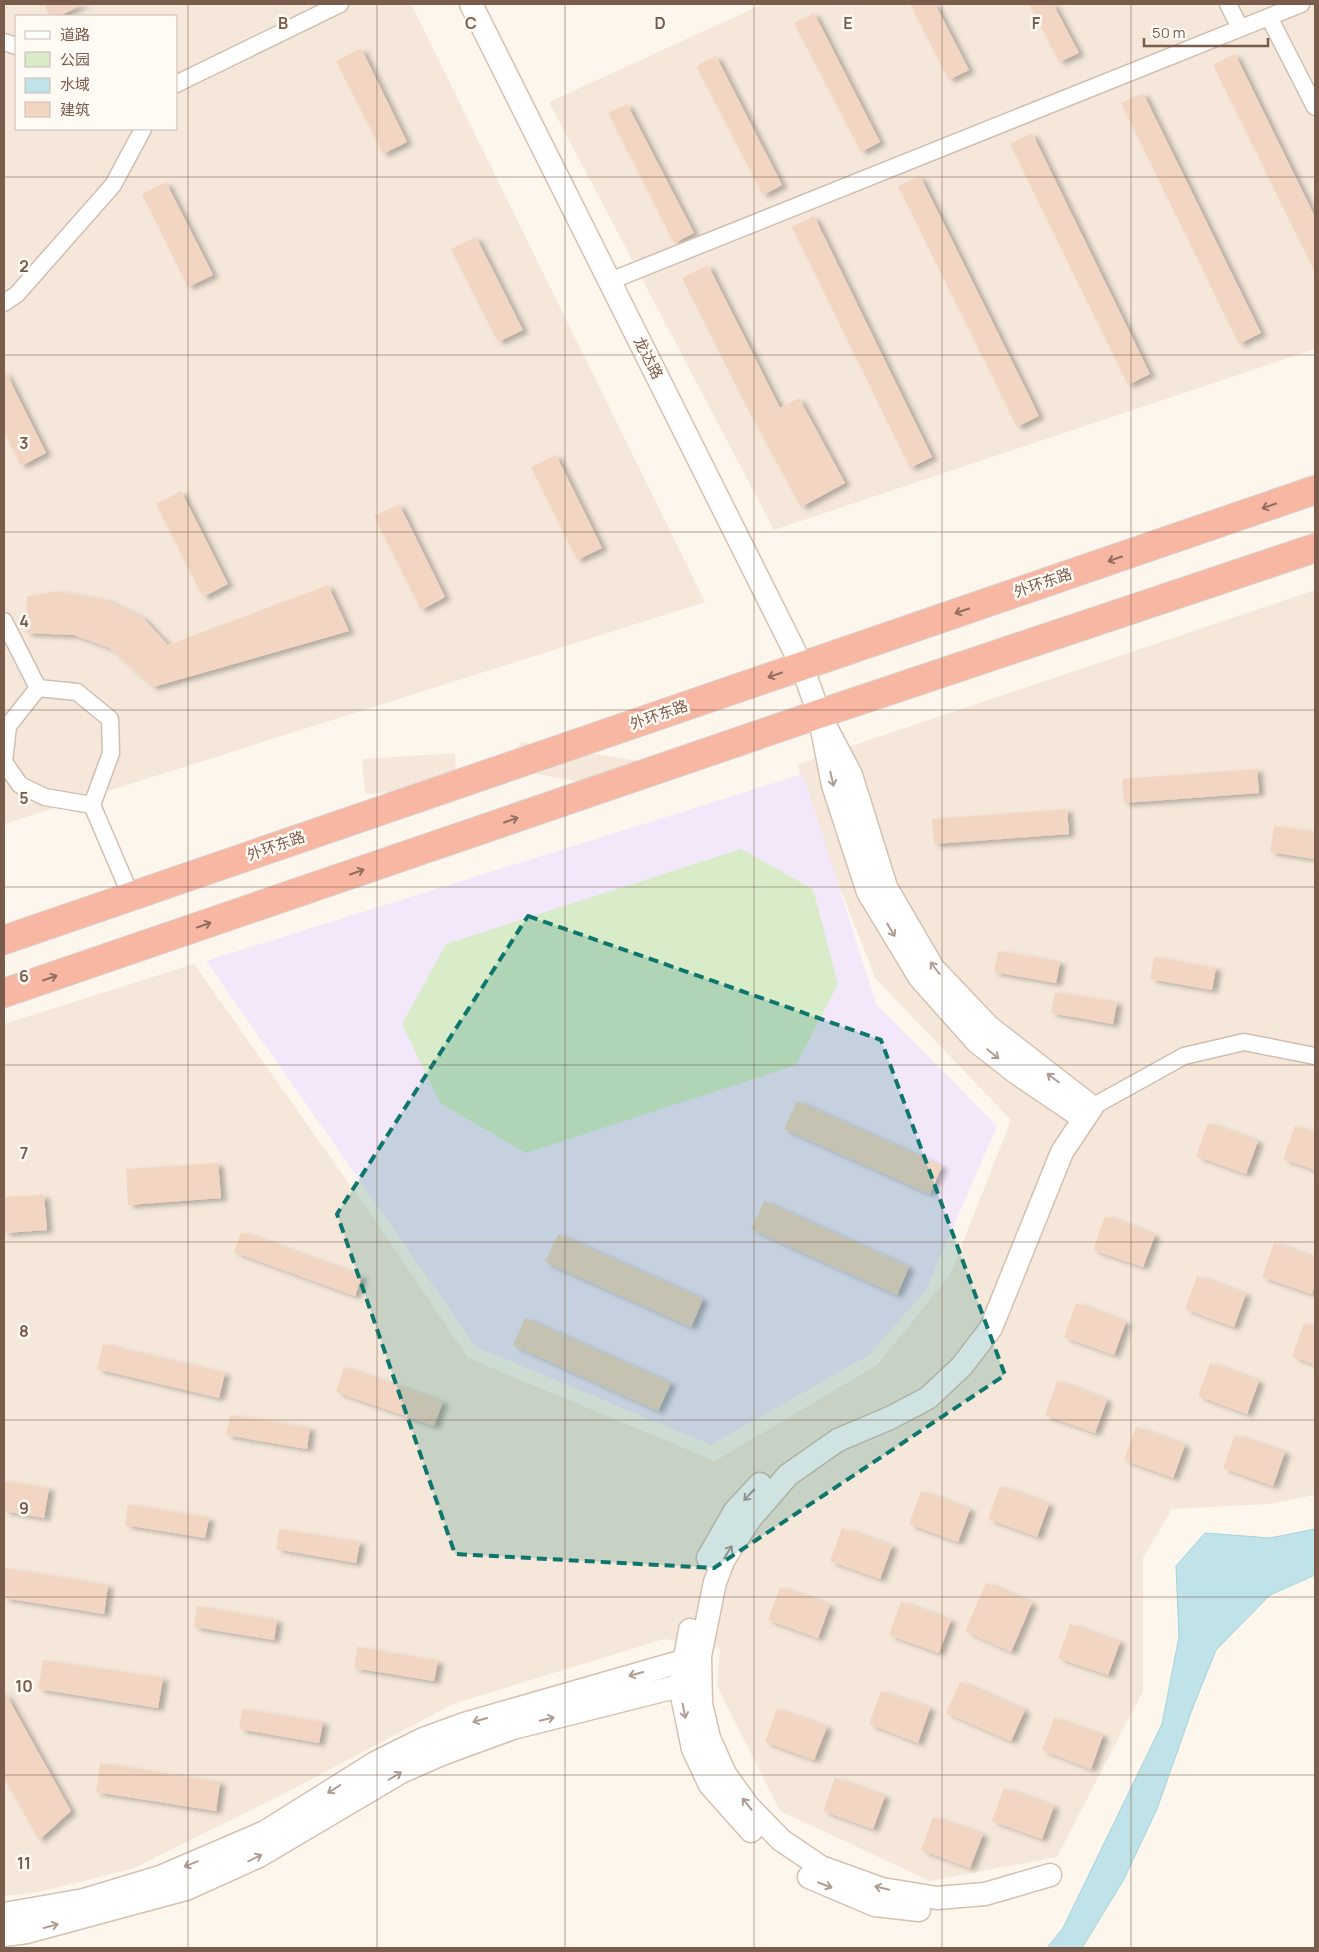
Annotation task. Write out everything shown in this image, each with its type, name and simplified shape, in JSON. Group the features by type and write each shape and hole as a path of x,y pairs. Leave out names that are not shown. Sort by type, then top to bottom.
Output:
{"highway":[{"name":"外环东路","path":"4,940 1315,490"},
{"path":"4,994 818,714 1315,548"}],"street":[{"path":"178,83 340,4"},
{"name":"龙达路","path":"471,4 802,666 818,714 833,785 868,892 920,978 977,1042 1018,1074 1082,1108"},
{"path":"1228,4 1240,28"},
{"path":"610,281 1301,4"},
{"path":"1269,17 1315,107"},
{"path":"4,302 18,294 113,185 142,130"},
{"path":"4,622 38,688"},
{"path":"38,688 77,692 110,718 111,753 92,805 132,896"},
{"path":"38,688 8,726 4,762 20,785 46,797 92,805"},
{"path":"1047,1883 990,1908 941,1912 875,1905 816,1882 771,1851 710,1785 693,1749 690,1684 692,1659 715,1582 724,1559 750,1519 788,1475 838,1440 890,1418 928,1398 962,1366 991,1328 1062,1152 1082,1108 1184,1056 1244,1042 1315,1056"},
{"path":"4,1914 84,1900 160,1877 265,1832 375,1763 423,1739 464,1724 692,1659"},
{"path":"4,1935 28,1932 186,1889 259,1856 402,1772 442,1754 513,1728 690,1684"}],"highlighted area":[{"path":"528,916 881,1040 1005,1375 714,1568 455,1554 337,1214"}],"shaded area":[{"path":"4,4 411,4 705,602 4,824"},
{"path":"763,4 1315,4 1315,349 774,530 549,102"},
{"path":"1315,590 1315,1495 1269,1504 1172,1509 1143,1558 1143,1691 1057,1857 930,1881 780,1811 717,1686 720,1648 664,1639 453,1704 280,1796 132,1869 35,1893 4,1896 4,1024 194,964 388,1239 468,1358 715,1461 877,1365 950,1275 1011,1120 876,979 806,803 798,764"},
{"path":"520,742 640,761 635,790 516,771"},
{"path":"455,753 457,788 365,794 362,759"},
{"path":"803,774 876,1004 997,1126 926,1290 869,1355 711,1445 476,1347 206,961"}],"green space":[{"path":"741,849 813,889 838,984 796,1065 526,1153 440,1103 402,1024 446,944"}],"water":[{"path":"1315,1529 1315,1575 1270,1595 1216,1650 1193,1707 1157,1809 1123,1881 1082,1948 1047,1948 1063,1928 1162,1724 1179,1637 1176,1566 1205,1533 1270,1538"}],"building":[{"path":"44,4 84,4 61,15 50,15"},
{"path":"910,4 935,4 969,70 949,80"},
{"path":"1029,4 1053,4 1079,53 1059,62"},
{"path":"814,13 880,142 861,152 794,23"},
{"path":"361,48 407,142 383,154 336,61"},
{"path":"1235,54 1315,217 1315,272 1213,65"},
{"path":"716,56 782,185 763,195 696,66"},
{"path":"1143,93 1261,333 1239,344 1121,103"},
{"path":"627,104 694,233 674,243 608,113"},
{"path":"1032,133 1150,374 1128,385 1010,144"},
{"path":"920,176 1039,416 1017,427 898,186"},
{"path":"166,182 213,275 188,287 142,194"},
{"path":"814,216 932,457 910,468 792,227"},
{"path":"476,237 523,330 498,342 451,249"},
{"path":"708,265 780,408 799,398 845,483 801,507 751,415 682,278"},
{"path":"4,369 46,453 21,466 4,432"},
{"path":"556,455 602,548 577,560 531,467"},
{"path":"181,491 228,584 203,597 156,504"},
{"path":"399,504 445,597 421,610 374,516"},
{"path":"328,585 349,631 153,687 110,648 74,635 26,633 27,596 57,591 106,600 143,618 168,645"},
{"path":"1257,769 1259,793 1124,803 1122,779"},
{"path":"1067,809 1069,834 934,844 932,819"},
{"path":"1274,826 1315,832 1315,859 1270,852"},
{"path":"998,951 1060,962 1056,983 994,972"},
{"path":"1154,957 1216,968 1212,990 1150,979"},
{"path":"1055,992 1117,1002 1113,1024 1051,1013"},
{"path":"797,1101 942,1166 930,1194 784,1129"},
{"path":"1208,1123 1258,1141 1246,1174 1196,1156"},
{"path":"1295,1126 1315,1133 1315,1170 1283,1159"},
{"path":"218,1163 221,1198 128,1205 126,1169"},
{"path":"44,1195 47,1230 4,1233 4,1197"},
{"path":"764,1201 909,1267 897,1295 751,1229"},
{"path":"1105,1216 1155,1235 1143,1267 1093,1250"},
{"path":"241,1232 362,1276 355,1296 234,1252"},
{"path":"558,1234 703,1299 691,1327 545,1262"},
{"path":"1274,1243 1315,1258 1315,1285 1312,1294 1262,1277"},
{"path":"1197,1276 1246,1294 1234,1327 1185,1309"},
{"path":"1076,1303 1126,1322 1114,1355 1064,1337"},
{"path":"525,1318 671,1383 658,1411 513,1345"},
{"path":"1304,1323 1315,1328 1315,1365 1292,1356"},
{"path":"103,1344 225,1373 219,1398 97,1369"},
{"path":"1210,1363 1259,1381 1247,1414 1198,1396"},
{"path":"344,1367 443,1402 434,1426 336,1392"},
{"path":"1057,1381 1107,1400 1095,1433 1045,1415"},
{"path":"230,1415 310,1428 307,1449 226,1435"},
{"path":"1136,1427 1185,1445 1173,1478 1124,1460"},
{"path":"1235,1435 1285,1452 1273,1486 1223,1468"},
{"path":"4,1481 49,1488 44,1518 4,1511"},
{"path":"1000,1486 1049,1504 1037,1537 988,1519"},
{"path":"921,1491 970,1509 958,1542 909,1524"},
{"path":"128,1504 209,1518 205,1538 125,1525"},
{"path":"842,1528 892,1546 880,1579 830,1561"},
{"path":"279,1529 360,1542 356,1563 276,1549"},
{"path":"4,1568 108,1585 104,1614 4,1598"},
{"path":"986,1583 1032,1603 1011,1652 965,1631"},
{"path":"780,1587 830,1605 818,1638 768,1620"},
{"path":"901,1602 951,1620 939,1653 889,1635"},
{"path":"197,1606 277,1620 274,1640 194,1627"},
{"path":"1070,1624 1120,1642 1108,1675 1058,1658"},
{"path":"357,1647 438,1661 434,1681 354,1668"},
{"path":"43,1660 163,1678 158,1708 38,1689"},
{"path":"960,1682 1025,1710 1011,1741 946,1713"},
{"path":"4,1691 71,1811 39,1840 4,1778"},
{"path":"881,1691 930,1708 918,1743 869,1724"},
{"path":"242,1709 323,1722 319,1743 239,1729"},
{"path":"777,1709 827,1727 814,1760 765,1742"},
{"path":"1054,1718 1103,1735 1091,1769 1042,1750"},
{"path":"100,1763 220,1782 216,1811 96,1792"},
{"path":"835,1778 885,1796 873,1829 823,1811"},
{"path":"1004,1788 1054,1806 1042,1839 992,1821"},
{"path":"933,1817 983,1834 970,1868 921,1850"}]}
